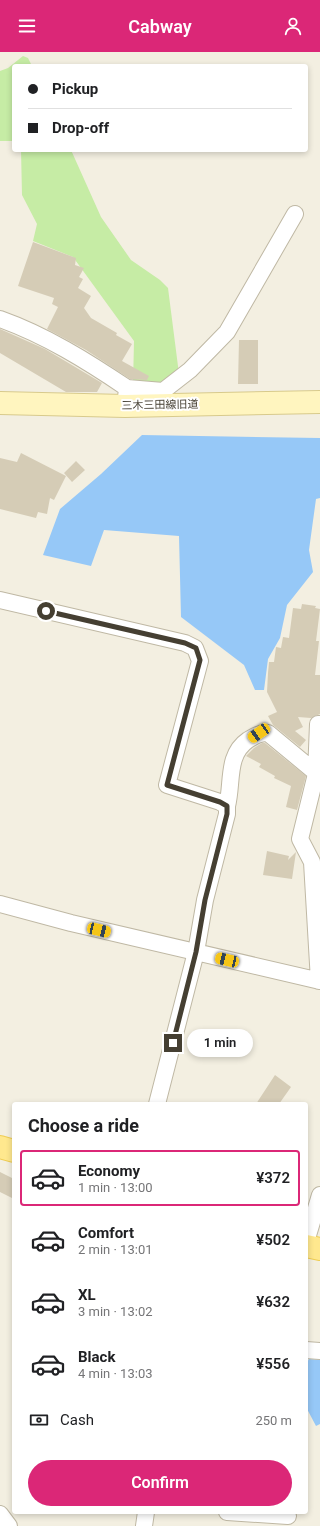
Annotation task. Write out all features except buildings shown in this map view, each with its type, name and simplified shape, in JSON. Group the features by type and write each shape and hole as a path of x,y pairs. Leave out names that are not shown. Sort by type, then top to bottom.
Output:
{"main road":[{"path":"0,1147 12,1150"},
{"path":"308,1246 320,1249"}],"street":[{"path":"0,320 21,327 90,363 126,397 163,391 190,370 227,332 295,214"},
{"name":"三木三田線旧道","path":"0,403 126,397 320,402"},
{"path":"0,600 185,643 196,648 200,660 167,785 220,802 227,806"},
{"path":"0,904 71,923 319,981 312,862 300,839 318,775 318,724 320,724"},
{"path":"158,1102 196,952 205,900 227,814 232,761 242,745 259,733 268,733 318,775"},
{"path":"308,1235 320,1195"},
{"path":"308,1350 320,1351"},
{"path":"0,1514 9,1526"},
{"path":"144,1526 146,1514"},
{"path":"247,1514 288,1518"}],"green space":[{"path":"23,56 28,58 31,64 13,64"},
{"path":"12,65 12,141 0,141 0,71"},
{"path":"21,152 72,152 101,217 131,260 160,280 168,288 179,374 164,383 133,385 134,341 73,257 33,241 37,224 22,195"}],"water":[{"path":"142,435 320,438 320,498 316,499 309,550 313,572 287,605 280,638 268,659 264,690 255,690 244,665 181,617 179,536 104,530 91,566 43,555 60,509 101,474"},
{"path":"309,1359 320,1360 320,1424 316,1426 308,1411"}],"route":[{"path":"46,611 185,643 196,648 200,660 167,785 220,802 227,806 227,814 205,900 196,952 173,1043"}]}
